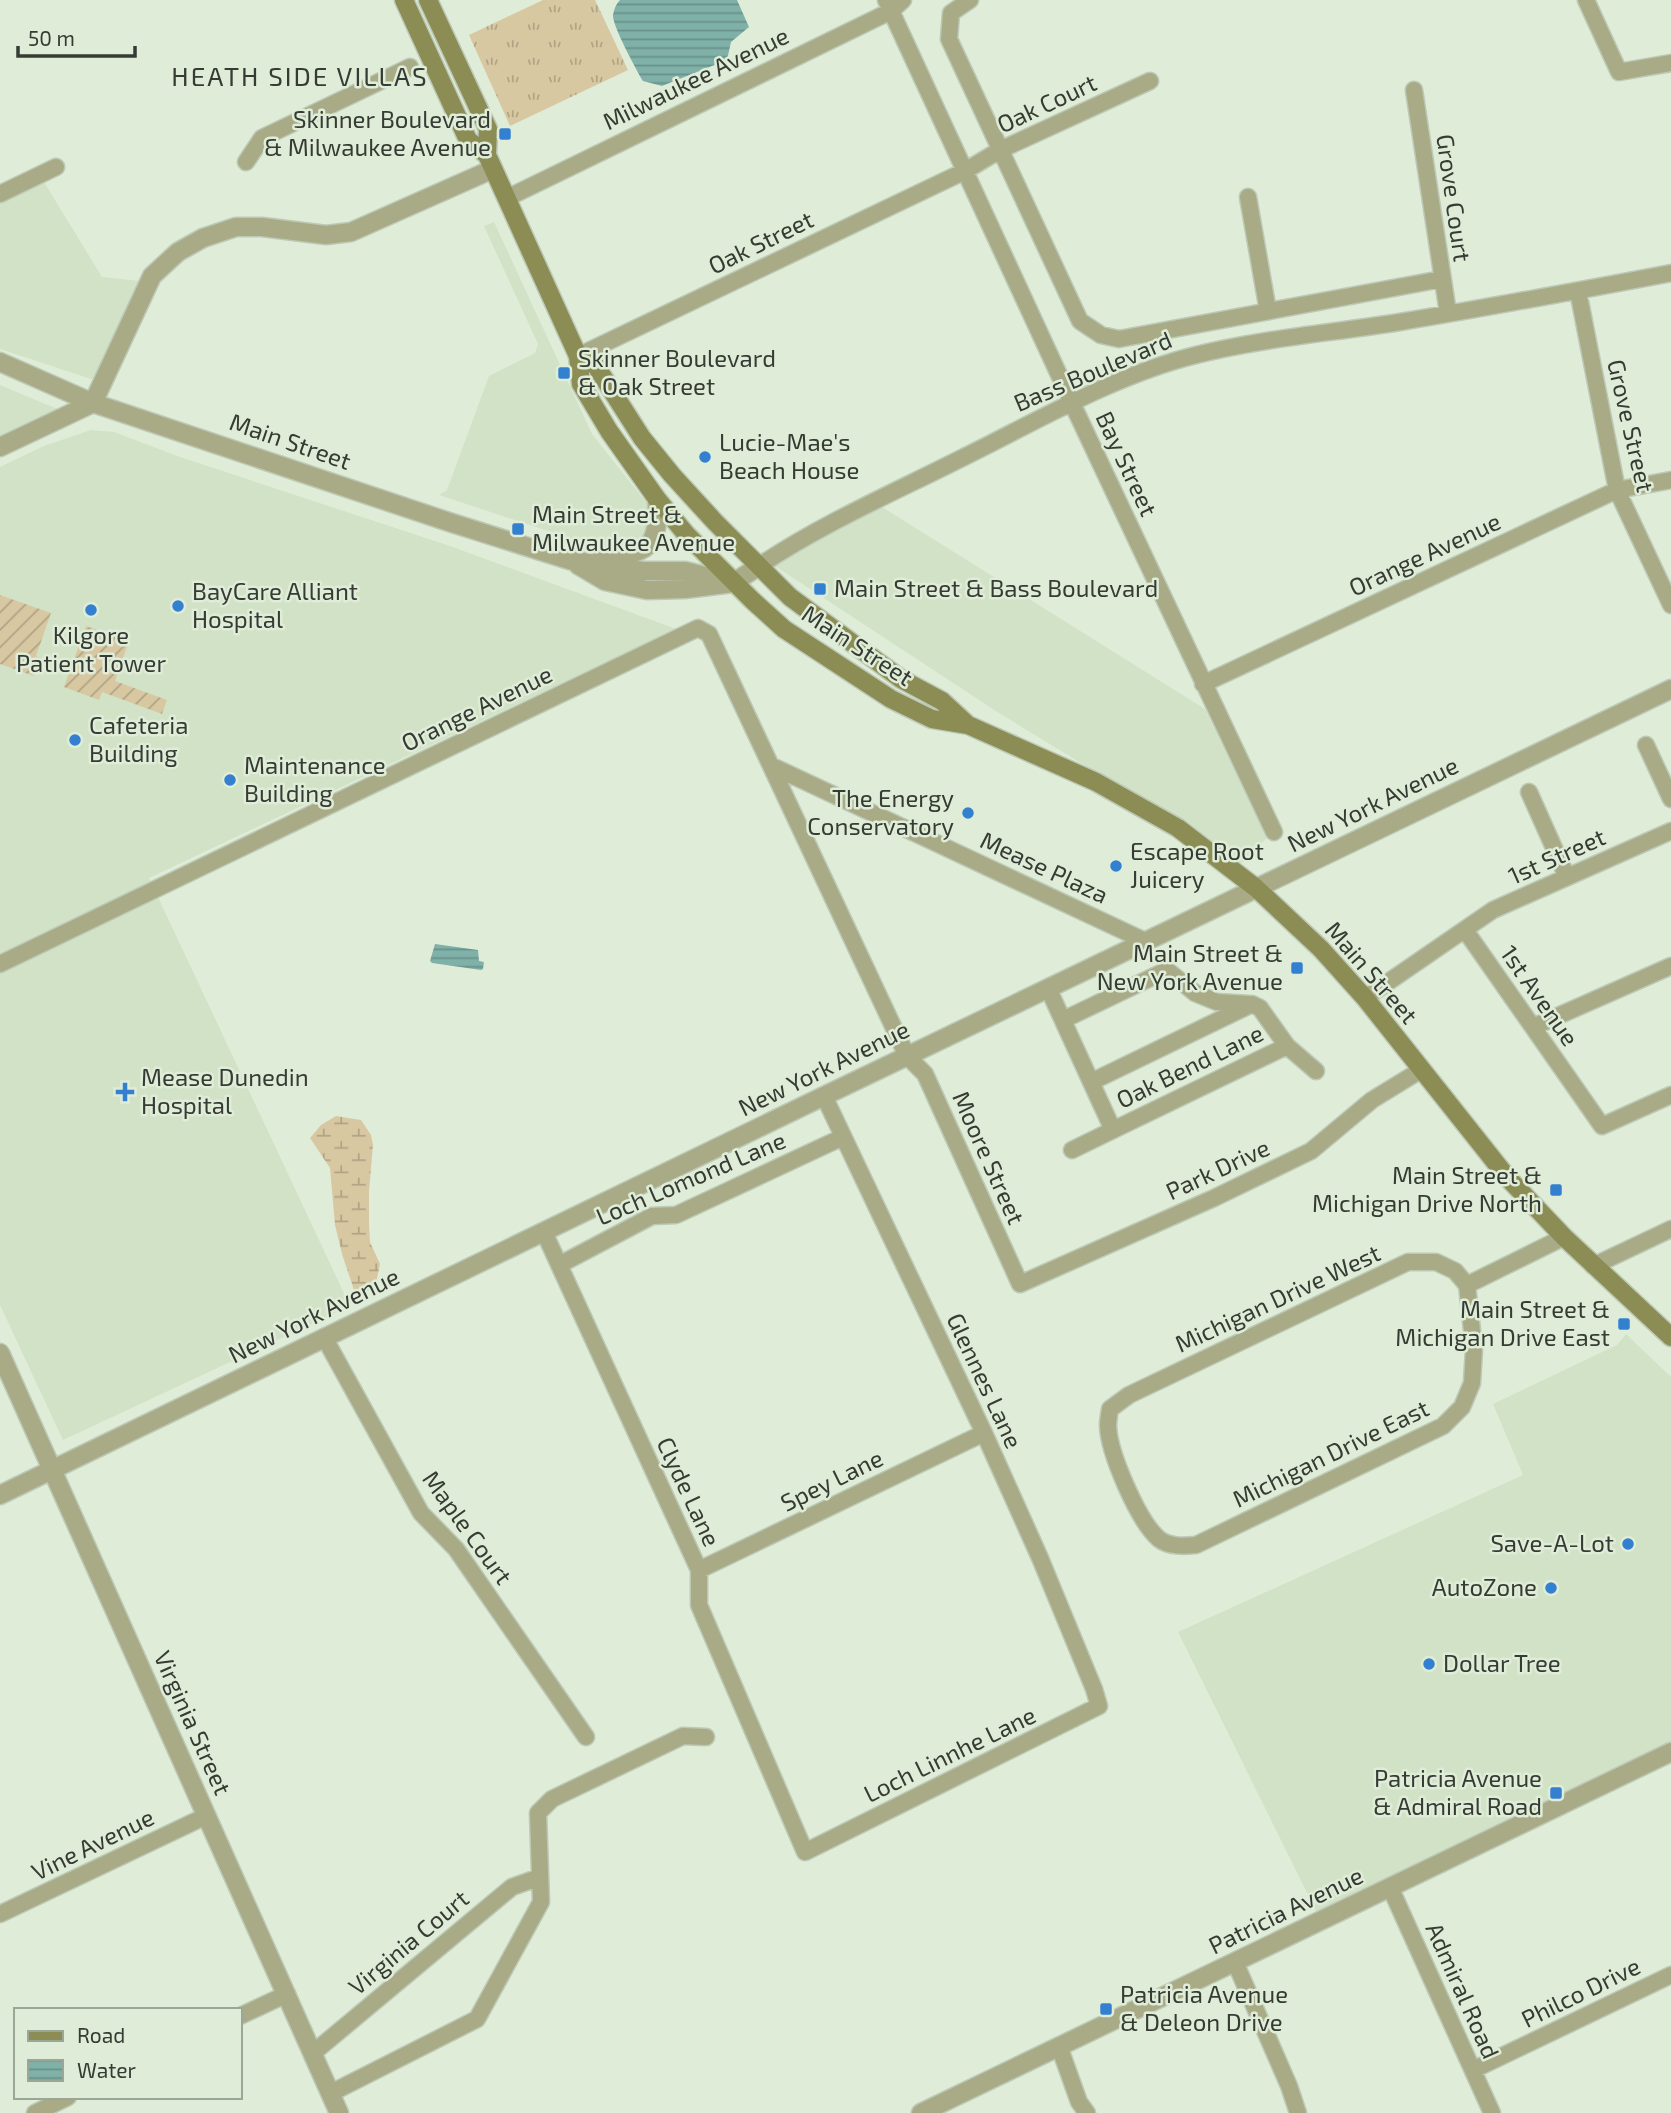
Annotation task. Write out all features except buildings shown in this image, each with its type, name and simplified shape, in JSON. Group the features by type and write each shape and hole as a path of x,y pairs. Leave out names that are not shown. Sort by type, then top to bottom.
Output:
{"main road":[{"path":"404,0 468,141 490,162 507,198 578,356 581,384 609,431 657,499 733,583"},
{"path":"428,0 488,129 490,162"},
{"name":"Main Street","path":"578,356 596,366 642,438 671,475 790,597 901,679 942,701 968,725"},
{"name":"Main Street","path":"733,583 783,629 891,698 932,719 968,725 1096,782 1178,828 1256,888 1321,949 1365,998 1507,1177 1593,1266 1671,1337"}],"street":[{"path":"970,0 951,13 949,39 1080,321 1101,335 1119,339 1442,279"},
{"path":"1586,0 1619,72 1671,63"},
{"name":"Bay Street","path":"894,4 965,171 1274,832"},
{"name":"Milwaukee Avenue","path":"507,198 894,4"},
{"path":"246,162 262,138 410,67"},
{"name":"Oak Court","path":"965,171 1000,150 1150,81"},
{"name":"Grove Court","path":"1414,90 1448,313"},
{"path":"0,447 93,403 152,276 178,252 194,243 236,228 262,227 326,235 351,232 490,162"},
{"path":"0,194 56,167"},
{"name":"Oak Street","path":"578,356 965,171"},
{"path":"1248,197 1268,311"},
{"name":"Bass Boulevard","path":"733,583 800,540 1072,403 1146,371 1194,355 1272,338 1399,322 1671,273"},
{"name":"Grove Street","path":"1578,291 1617,490 1671,605"},
{"name":"Main Street","path":"0,362 93,403 449,522 569,559 643,571 685,571 733,583"},
{"name":"Orange Avenue","path":"1203,684 1617,490 1671,480"},
{"path":"569,559 634,555 648,546 655,534 657,499"},
{"name":"Orange Avenue","path":"0,964 698,628 709,634"},
{"name":"Moore Street","path":"709,634 906,1056 925,1074 1020,1284"},
{"name":"New York Avenue","path":"0,1495 1671,689"},
{"path":"1646,745 1671,799"},
{"name":"Mease Plaza","path":"772,766 1145,941"},
{"path":"1529,792 1567,877"},
{"name":"1st Street","path":"1465,930 1493,910 1671,831"},
{"path":"1365,998 1465,930"},
{"name":"1st Avenue","path":"1465,930 1602,1126 1671,1095"},
{"path":"1533,1027 1671,966"},
{"name":"Oak Bend Lane","path":"1063,1020 1167,970 1195,993 1217,1002 1252,1004 1260,1008 1287,1046 1316,1071"},
{"name":"Oak Bend Lane","path":"1048,988 1113,1130"},
{"name":"Oak Bend Lane","path":"1091,1082 1252,1004"},
{"name":"Oak Bend Lane","path":"1072,1150 1287,1046"},
{"name":"Park Drive","path":"1020,1284 1214,1198 1311,1151 1372,1100 1420,1070"},
{"name":"Glennes Lane","path":"824,1096 984,1433 1040,1558 1094,1689"},
{"name":"Loch Lomond Lane","path":"559,1265 652,1216 676,1215 843,1137"},
{"path":"1593,1266 1671,1229"},
{"name":"Clyde Lane","path":"544,1233 699,1570 699,1605 806,1852"},
{"path":"1467,1285 1564,1237"},
{"name":"Michigan Drive West","path":"1196,1545 1176,1546 1160,1540 1146,1523 1118,1465 1108,1428 1110,1409 1129,1395 1408,1262 1436,1262 1455,1272 1467,1285"},
{"name":"Michigan Drive East","path":"1196,1545 1443,1426 1462,1407 1472,1383 1474,1349 1467,1285"},
{"name":"Maple Court","path":"324,1337 421,1513 456,1549 586,1737"},
{"name":"Virginia Street","path":"0,1353 339,2113"},
{"name":"Spey Lane","path":"699,1570 984,1433"},
{"name":"Loch Linnhe Lane","path":"806,1852 1099,1706 1094,1689"},
{"path":"331,2094 477,2018 541,1902 538,1813 552,1799 683,1736 706,1737"},
{"name":"Patricia Avenue","path":"922,2113 1671,1752"},
{"name":"Vine Avenue","path":"4,1913 206,1816"},
{"name":"Virginia Court","path":"313,2053 512,1887 540,1877"},
{"name":"Admiral Road","path":"1390,1887 1492,2113"},
{"path":"0,1896 4,1913"},
{"path":"1236,1962 1289,2085 1298,2113"},
{"name":"Philco Drive","path":"1473,2070 1671,1975"},
{"path":"242,2015 287,1994"},
{"path":"1059,2046 1079,2102 1087,2113"},
{"path":"34,2113 64,2099"}],"shaded area":[{"path":"44,182 102,277 140,281 94,380 0,349 0,203"},
{"path":"494,222 592,434 649,506 647,532 642,540 632,546 603,549 439,495 447,490 489,376 535,353 538,344 484,226"},
{"path":"0,385 26,396 60,410 0,438"},
{"name":"Mease Dunedin Hospital","path":"91,430 114,432 180,457 450,546 676,629 149,878 350,1306 63,1440 0,1305 0,467 44,446"},
{"path":"882,507 1205,709 1267,838 1242,863 1184,821 1094,771 999,713 775,566 794,553"},
{"path":"1626,1334 1671,1377 1671,1743 1317,1913 1178,1632 1523,1475 1493,1404 1617,1345"}],"green space":[{"path":"543,0 595,0 628,70 510,126 469,35"},
{"path":"0,595 51,613 36,656 41,658 34,676 0,664"},
{"path":"86,626 129,641 115,681 167,700 162,714 102,692 99,700 64,687"},
{"path":"336,1116 361,1120 371,1135 373,1145 369,1191 370,1242 380,1264 376,1283 365,1294 354,1290 335,1225 330,1168 310,1138 321,1125"}],"water":[{"path":"620,0 737,0 749,27 731,42 727,60 662,86 643,81 625,48 613,15"},
{"path":"435,944 478,950 479,961 484,962 483,969 432,963 430,961"}],"place":[{"name":"Skinner Boulevard & Milwaukee Avenue","path":"505,134"},
{"name":"Skinner Boulevard & Oak Street","path":"564,373"},
{"name":"Lucie-Mae's Beach House","path":"705,457"},
{"name":"Main Street & Milwaukee Avenue","path":"518,529"},
{"name":"Main Street & Bass Boulevard","path":"820,589"},
{"name":"BayCare Alliant Hospital","path":"178,606"},
{"name":"Kilgore Patient Tower","path":"91,610"},
{"name":"Cafeteria Building","path":"75,740"},
{"name":"Maintenance Building","path":"230,780"},
{"name":"The Energy Conservatory","path":"968,813"},
{"name":"Escape Root Juicery","path":"1116,866"},
{"name":"Main Street & New York Avenue","path":"1297,968"},
{"name":"Mease Dunedin Hospital","path":"125,1092"},
{"name":"Main Street & Michigan Drive North","path":"1556,1190"},
{"name":"Main Street & Michigan Drive East","path":"1624,1324"},
{"name":"Save-A-Lot","path":"1628,1544"},
{"name":"AutoZone","path":"1551,1588"},
{"name":"Dollar Tree","path":"1429,1664"},
{"name":"Patricia Avenue & Admiral Road","path":"1556,1793"},
{"name":"Patricia Avenue & Deleon Drive","path":"1106,2009"}],"district":[{"name":"HEATH SIDE VILLAS","path":"300,77"}]}
